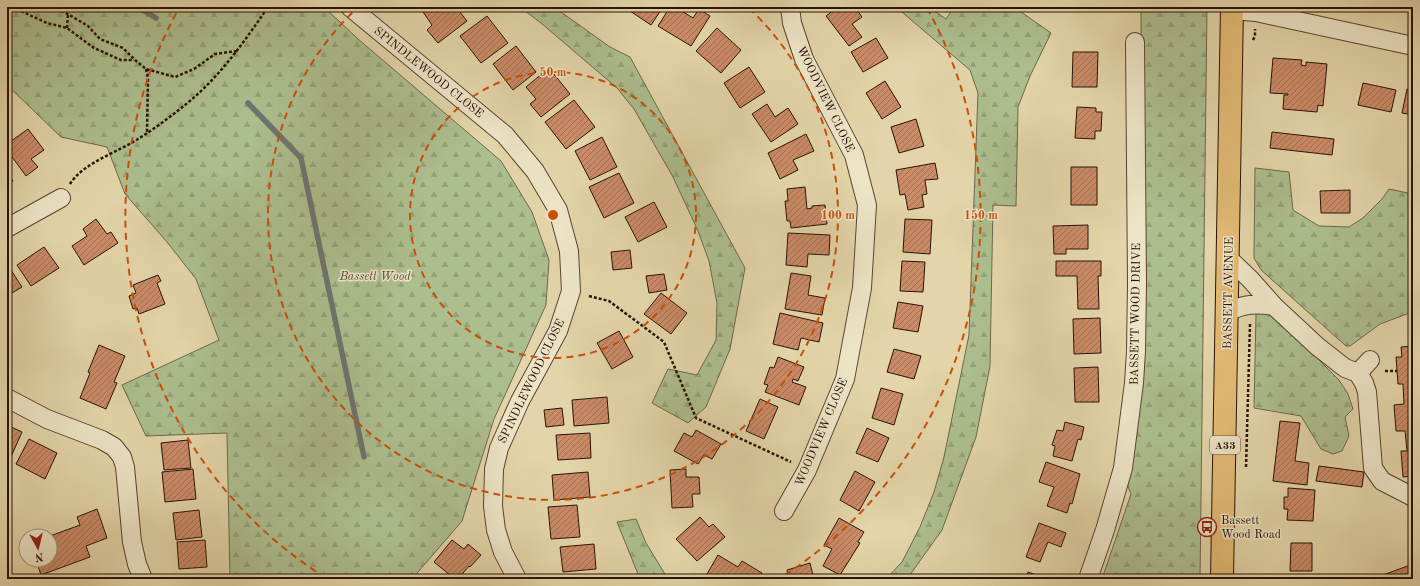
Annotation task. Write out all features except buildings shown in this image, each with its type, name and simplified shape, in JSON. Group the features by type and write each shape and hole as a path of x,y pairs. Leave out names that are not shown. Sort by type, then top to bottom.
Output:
{"main road":[{"name":"BASSETT AVENUE","path":"1222,579 1232,8"}],"street":[{"name":"SPINDLEWOOD CLOSE","path":"350,7 506,135 535,171 558,210 569,251 571,291 558,331 520,401 499,448 494,469 493,506 496,530 503,552 517,579"},
{"name":"WOODVIEW CLOSE","path":"784,512 806,470 845,379 862,288 867,205 854,155 804,59 792,23 790,7"},
{"path":"1232,8 1413,46"},
{"name":"BASSETT WOOD DRIVE","path":"1088,579 1123,468 1134,383 1137,283 1135,42"},
{"path":"7,228 61,198"},
{"path":"1228,258 1250,279 1274,306 1317,346 1345,368 1358,374 1364,383 1367,392 1373,468 1382,481 1413,497"},
{"path":"1227,312 1240,306 1250,304 1274,306"},
{"path":"1358,374 1376,366"},
{"path":"7,398 47,419 102,440 114,447 122,457 125,467 132,542 137,564 143,579"}],"path":[{"path":"12,7 47,23 67,28 94,48 121,60 135,60"},
{"path":"52,7 68,14 88,26 100,39 123,48 146,69 175,78 194,69 216,54 238,51"},
{"path":"61,198 75,176 102,158 137,140 186,104 214,78 238,51 268,7"},
{"path":"67,28 68,14"},
{"path":"146,69 148,78 148,132"},
{"path":"571,291 609,301 664,342 696,418 806,470"},
{"path":"1246,469 1250,320"},
{"path":"1376,366 1397,371"}],"green space":[{"name":"Bassett Wood","path":"7,7 324,7 358,39 501,161 532,212 549,260 546,305 494,419 462,521 412,579 230,579 227,433 146,436 122,385 219,340 196,279 167,242 125,194 107,147 61,137 7,85"},
{"path":"520,7 554,7 610,47 630,57 745,268 730,349 706,407 688,423 652,403 668,369 697,375 716,340 717,303 709,261 698,231 673,177 634,109 617,88"},
{"path":"896,7 929,7 946,19 954,7 1014,7 1051,33 1030,76 1018,107 1016,206 993,205 990,366 976,437 942,530 907,579 886,579 902,562 920,527 934,492 944,457 969,335 978,93 970,70"},
{"path":"1141,7 1207,7 1200,579 1102,579 1131,494 1126,482 1143,364"},
{"path":"1255,168 1289,172 1293,210 1319,226 1349,227 1363,218 1382,199 1389,189 1413,194 1413,307 1407,314 1380,324 1350,346 1346,346 1261,270 1254,258"},
{"path":"1262,312 1274,315 1339,380 1348,394 1353,409 1345,417 1349,436 1342,451 1333,454 1321,449 1301,416 1254,408 1256,314"},
{"path":"636,519 646,543 668,579 640,579 617,522"}],"waterway":[{"path":"138,7 156,18"},
{"path":"248,103 301,158 364,457"}],"place":[{"name":"Bassett Wood Road","path":"1207,527"}]}
